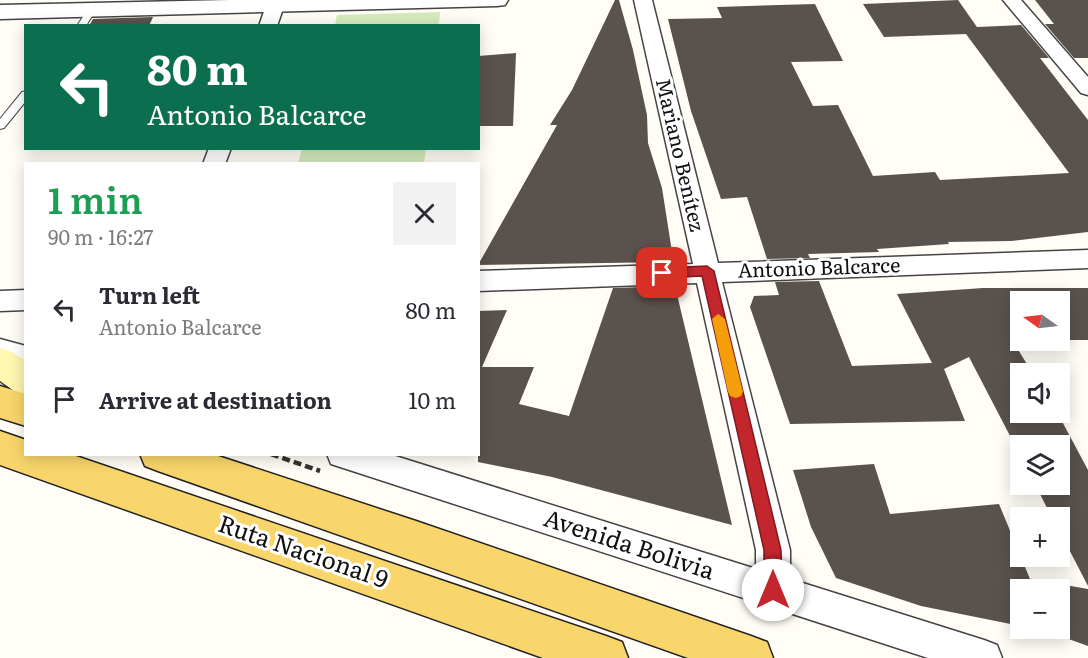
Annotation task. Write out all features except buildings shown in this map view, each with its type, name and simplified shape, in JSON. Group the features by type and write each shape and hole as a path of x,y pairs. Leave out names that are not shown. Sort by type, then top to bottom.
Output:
{"main road":[{"path":"0,362 24,379"},
{"path":"0,402 24,409"},
{"name":"Ruta Nacional 9","path":"0,448 606,658"},
{"path":"164,456 751,658"}],"street":[{"path":"0,12 80,11 276,2 497,0"},
{"name":"Mariano Benítez","path":"643,0 773,550 773,590"},
{"path":"1012,0 1088,89"},
{"path":"269,24 276,2"},
{"name":"Antonio Balcarce","path":"480,281 1088,259"},
{"path":"0,301 24,300"},
{"path":"0,350 24,357"},
{"name":"Avenida Bolivia","path":"348,456 984,658"}],"lane":[{"path":"0,126 24,96"}],"green space":[{"path":"440,12 439,24 335,24 337,15"},
{"path":"301,150 426,150 424,162 298,162"}],"slow traffic":[{"path":"718,319 736,392"}],"route":[{"path":"662,273 707,271 773,550 773,590"}]}
